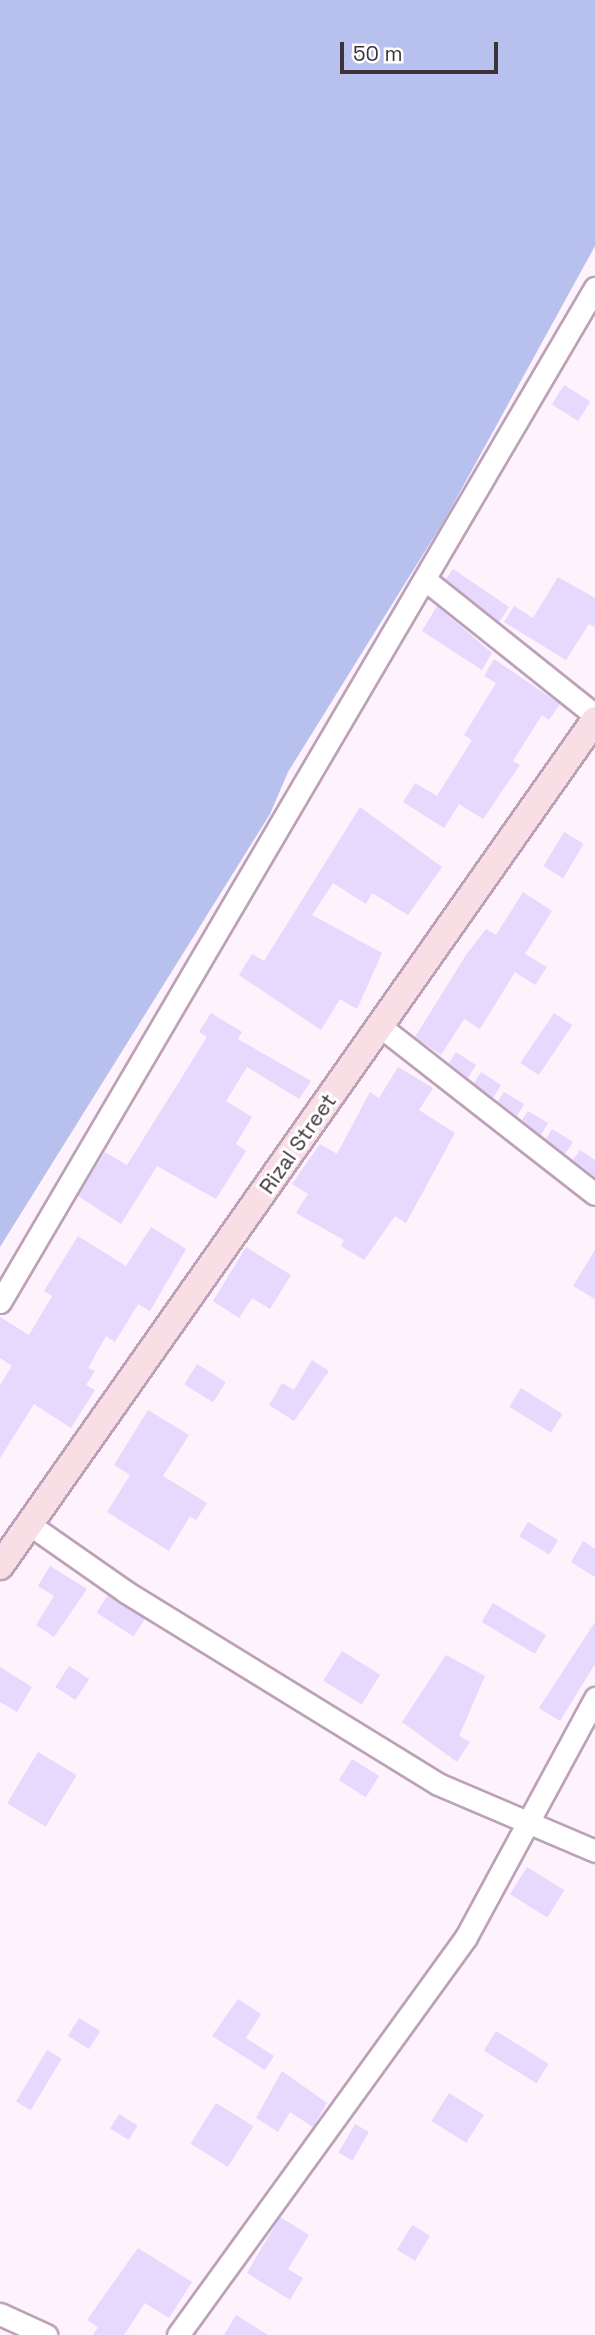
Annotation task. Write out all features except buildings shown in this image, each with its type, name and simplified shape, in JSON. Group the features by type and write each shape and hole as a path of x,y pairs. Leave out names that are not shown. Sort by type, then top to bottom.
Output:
{"main road":[{"name":"Rizal Street","path":"0,1566 381,1027 595,718"}],"street":[{"path":"0,1302 427,581 595,288"},
{"path":"427,581 595,718"},
{"path":"381,1027 595,1194"},
{"path":"29,1524 127,1592 438,1783 524,1824 595,1852"},
{"path":"178,2335 466,1937 524,1824 595,1698"},
{"path":"0,2314 46,2335"}],"water":[{"path":"0,0 595,0 595,246 445,519 288,772 270,814 0,1247"}]}
